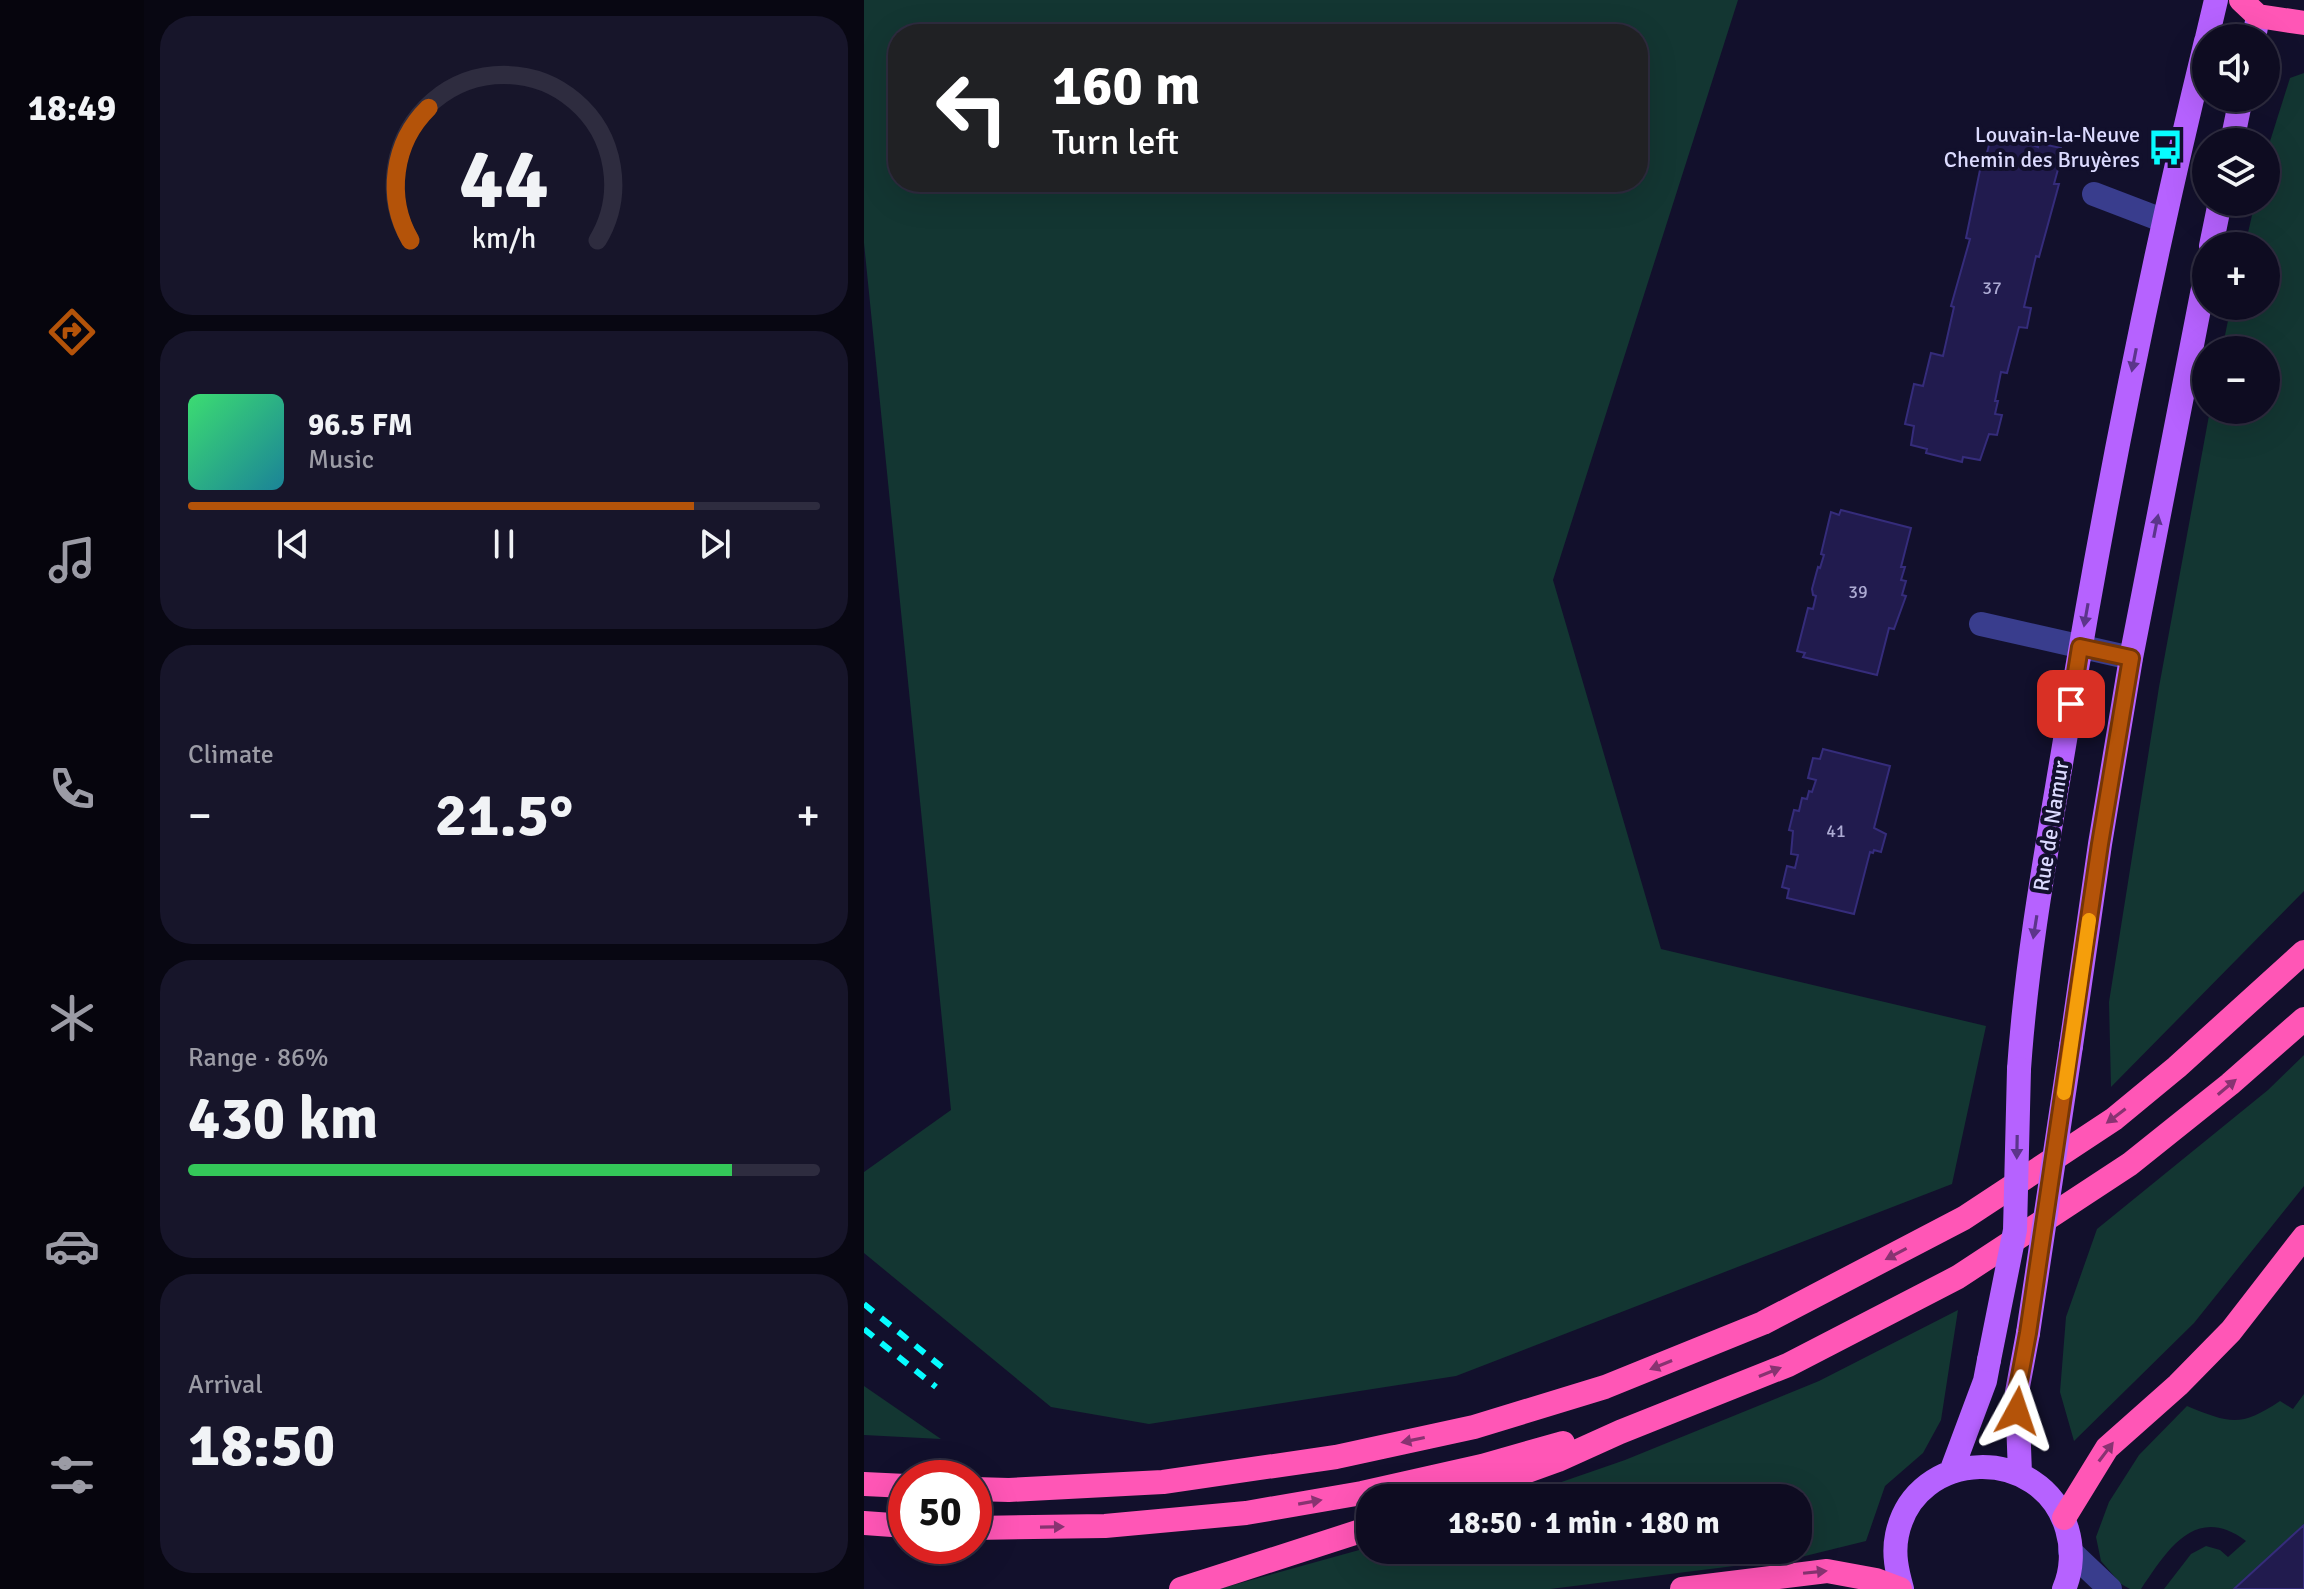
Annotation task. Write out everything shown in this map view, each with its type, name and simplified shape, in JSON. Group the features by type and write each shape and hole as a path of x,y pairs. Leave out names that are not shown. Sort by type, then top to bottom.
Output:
{"highway":[{"path":"2253,13 2304,23"},
{"path":"992,1490 1163,1482 1336,1457 1474,1427 1634,1376 1763,1323 1964,1218 2114,1119 2177,1067 2304,952"},
{"path":"1492,1484 1558,1460 1788,1365 1958,1277 2130,1164 2230,1084 2304,1019"},
{"path":"2064,1518 2107,1448 2178,1385 2231,1331 2304,1237"},
{"path":"992,1528 1105,1526 1246,1513 1362,1493 1620,1432"},
{"path":"864,1484 888,1485"},
{"path":"864,1523 888,1525"},
{"path":"1181,1589 1356,1533"},
{"path":"1682,1589 1827,1571 1876,1580 1901,1589"}],"main road":[{"name":"Rue de Namur","path":"2210,24 2216,0"},
{"name":"Rue de Namur","path":"1951,1472 1985,1381 2015,1230 2019,1069 2029,967 2080,647 2113,465 2162,220 2192,97"},
{"path":"2020,1474 2017,1392 2100,844 2131,658 2197,320"},
{"path":"1901,1589 1895,1562 1897,1534 1908,1507 1927,1486 1951,1472 1974,1466 1998,1467 2020,1474 2046,1492 2064,1518 2071,1562 2064,1589"}],"street":[{"path":"2094,194 2162,220"},
{"path":"1981,624 2131,658"},
{"path":"2070,1551 2110,1589"}],"green space":[{"path":"864,0 1738,0 1553,580 1661,949 1986,1026 1952,1184 1456,1376 1149,1424 1051,1407 864,1253 864,1172 951,1110 864,243"},
{"path":"2304,73 2304,891 2111,1087 2109,1002 2159,687 2207,424 2280,424 2280,336 2225,336 2228,320 2280,320 2280,232 2248,232 2252,216 2280,216 2280,128 2274,128 2290,78"},
{"path":"2304,1055 2304,1186 2194,1323 2074,1441 2060,1392 2066,1317 2097,1229 2268,1090"},
{"path":"1958,1310 1941,1420 1923,1453 1885,1486 1866,1541 1812,1554 1812,1484 1556,1484 1625,1460 1819,1381"},
{"path":"864,1386 941,1439 864,1435"},
{"path":"2304,1394 2304,1525 2234,1589 2164,1589 2191,1554 2206,1546 2220,1550 2228,1557 2246,1541 2212,1527 2197,1529 2184,1536 2161,1560 2141,1589 2130,1589 2121,1584 2101,1561 2096,1537 2109,1502 2139,1455 2187,1406 2225,1419 2245,1419 2280,1401 2293,1409"},
{"path":"1356,1551 1356,1564 1749,1564 1550,1589 1219,1589"}],"building":[{"path":"1998,134 2038,147 2038,143 2061,148 2054,184 2059,184 2039,257 2036,256 2024,307 2031,308 2027,328 2019,327 2007,373 2001,372 1995,401 1998,401 1995,414 2002,415 1997,435 1989,434 1980,460 1963,457 1962,462 1926,453 1927,449 1911,445 1914,426 1905,424 1914,384 1923,386 1931,353 1943,356 1954,307 1951,306 1970,239 1966,238 1981,165 1984,165 1990,141 1996,142"},
{"path":"1841,510 1911,528 1901,567 1905,567 1901,580 1906,581 1902,595 1906,596 1894,629 1889,628 1877,675 1803,657 1805,653 1797,651 1808,608 1813,609 1816,596 1812,589 1824,555 1821,554 1831,512 1839,515"},
{"path":"1823,749 1890,766 1874,828 1886,834 1881,852 1870,852 1854,914 1787,898 1789,889 1782,887 1787,866 1795,868 1798,855 1791,854 1793,831 1789,830 1794,810 1799,811 1802,798 1807,799 1809,791 1812,792 1816,780 1808,778 1813,758 1820,759"},
{"path":"2304,1525 2304,1589 2234,1589"}],"railway":[{"path":"864,1304 948,1372"},
{"path":"864,1329 936,1387"}],"slow traffic":[{"path":"2064,1093 2089,920"}],"place":[{"name":"Louvain-la-Neuve Chemin des Bruyères","path":"2166,147"}],"route":[{"path":"2017,1411 2017,1392 2131,658 2080,647 2071,704"}]}
